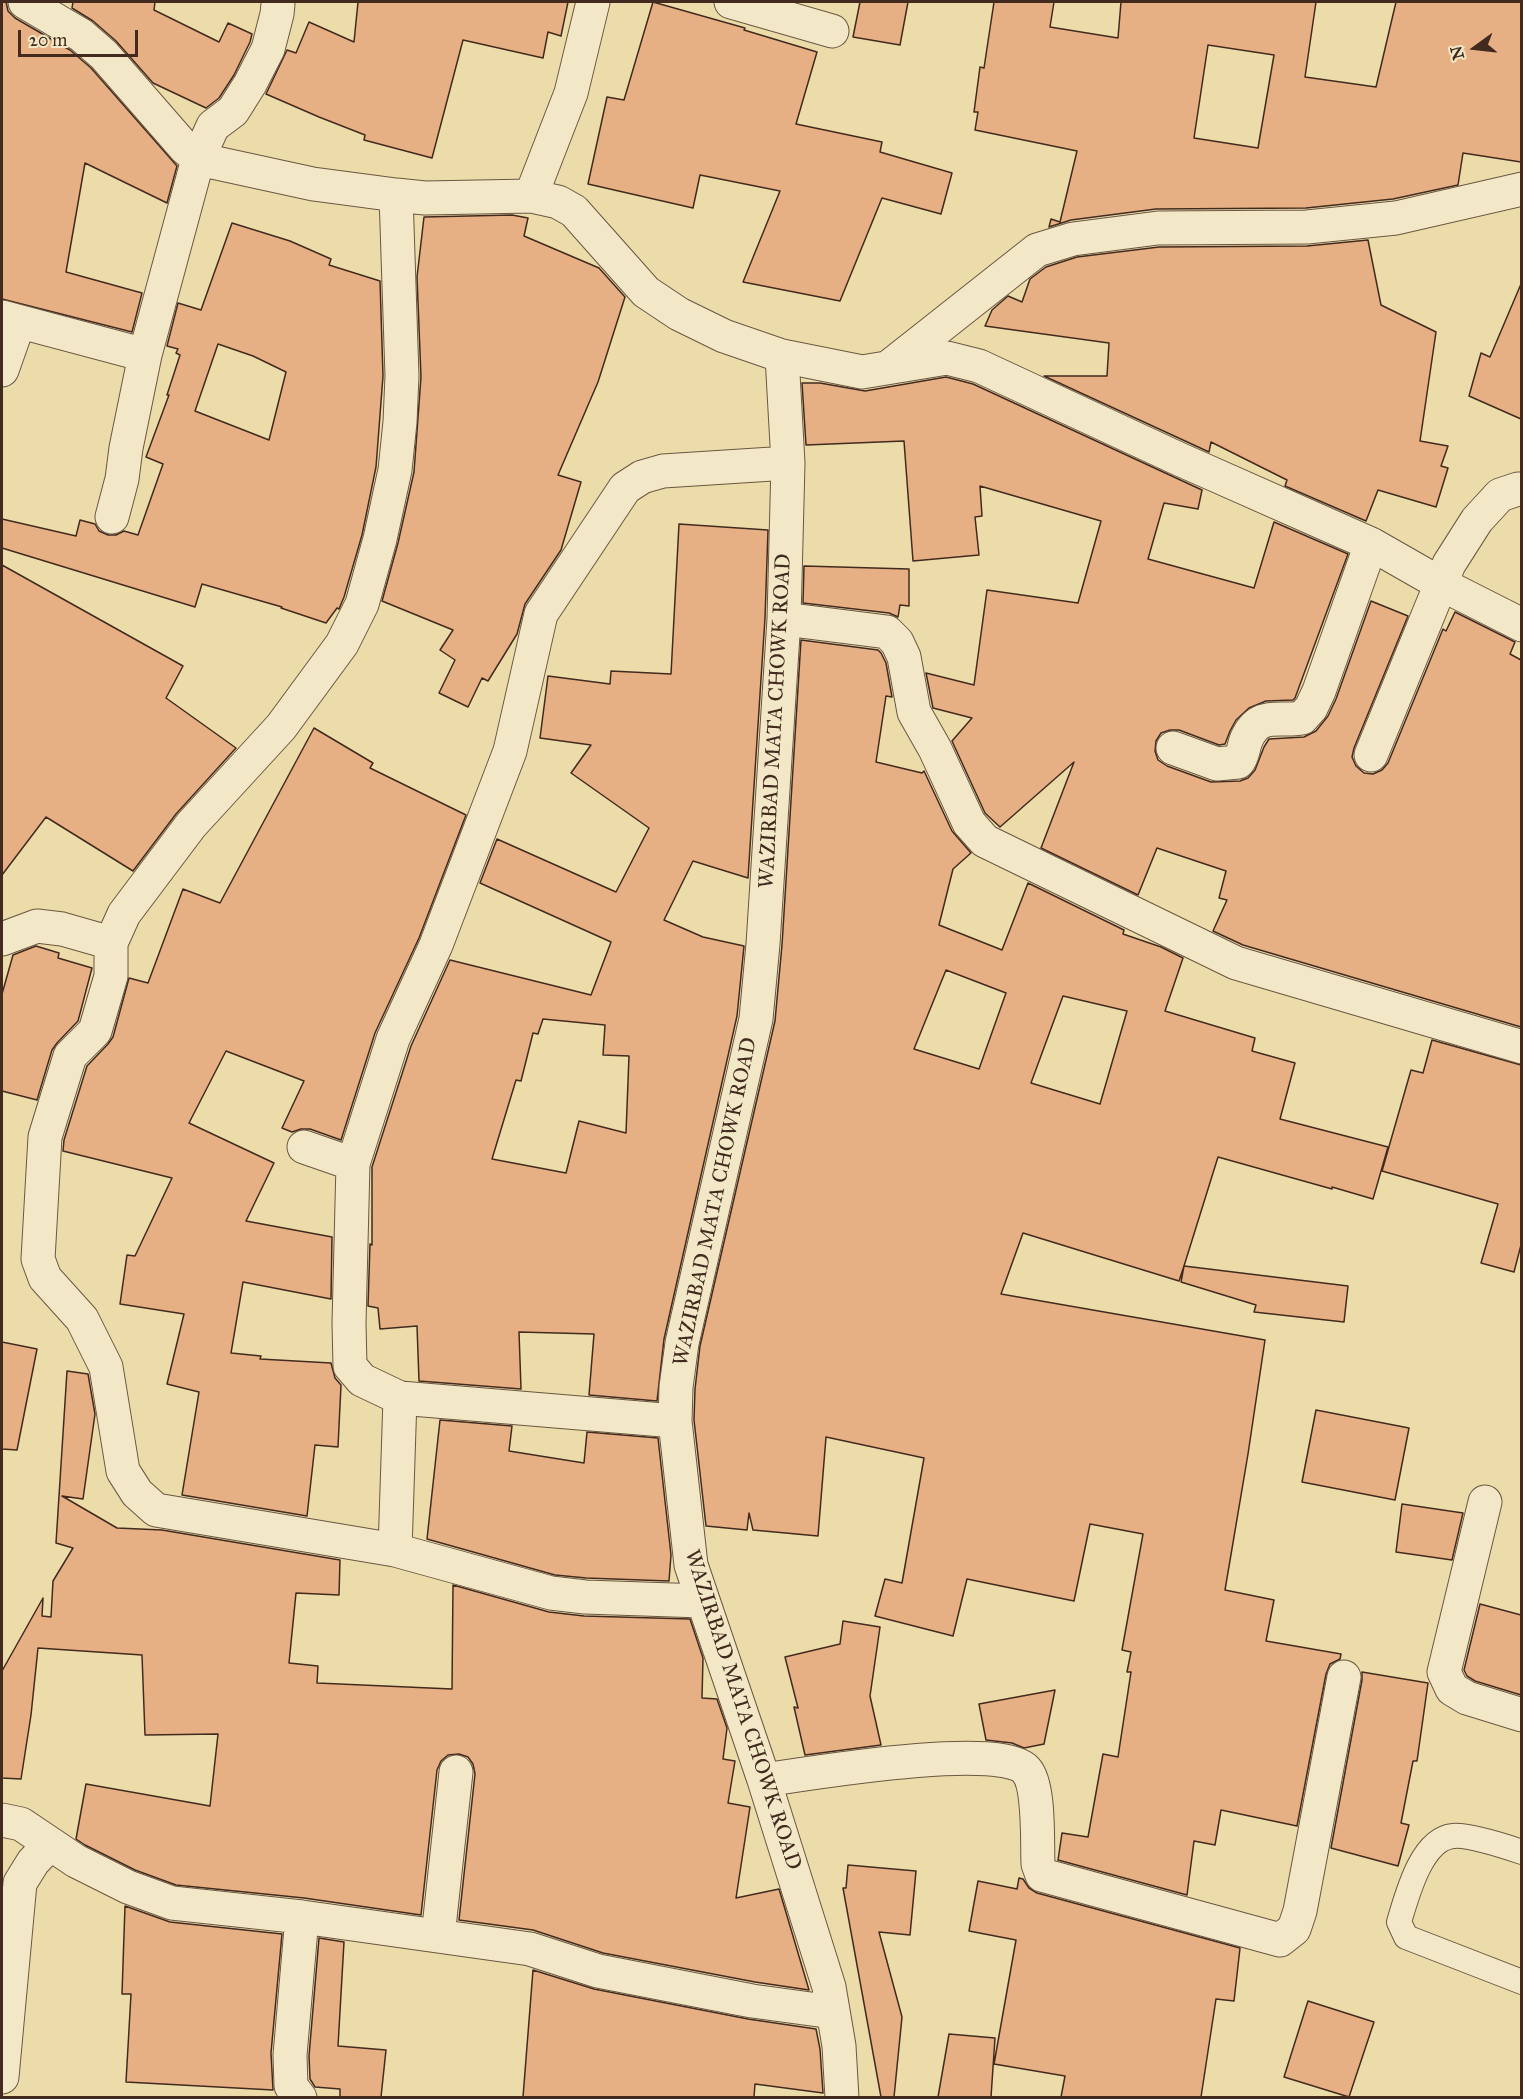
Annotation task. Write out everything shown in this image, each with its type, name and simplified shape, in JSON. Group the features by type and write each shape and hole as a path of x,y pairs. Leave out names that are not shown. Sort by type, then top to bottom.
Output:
{"street":[{"path":"25,2 81,35 104,55 185,148 198,159 314,184 396,195 425,198 531,196 558,202 574,211 646,292 679,314 724,336 782,356 862,372 947,358 979,366 1179,459 1371,543 1441,584 1521,626"},
{"path":"531,196 572,93 593,2"},
{"path":"731,2 832,31"},
{"path":"112,517 122,479 145,355 198,159 213,126 233,111 250,84 268,49 278,4"},
{"path":"886,369 1037,250 1073,239 1158,228 1307,227 1396,218 1521,189"},
{"path":"396,195 402,376 400,422 395,470 380,539 362,604 342,644 281,727 191,825 124,914 111,943 111,976 95,1032 70,1056 45,1137 38,1259 45,1278 82,1319 106,1367 123,1471 137,1492 156,1510 395,1550 551,1593 585,1598 702,1601"},
{"path":"2,370 10,320 145,355"},
{"name":"WAZIRBAD MATA CHOWK ROAD","path":"782,356 788,463 784,619 756,1019 682,1343 676,1387 675,1421 691,1565 764,1780 830,1987 839,2046 842,2097"},
{"path":"675,1421 400,1398 362,1380 350,1366 353,1164 393,1039 436,945 510,751 541,614 625,488 642,477 663,471 788,463"},
{"path":"1371,755 1449,564 1477,520 1500,495 1521,489"},
{"path":"1173,748 1217,764 1238,762 1247,739 1257,723 1273,718 1286,721 1302,718 1311,708 1319,691 1371,543"},
{"path":"784,619 887,632 897,642 904,657 914,712 935,749 969,823 985,841 1236,963 1521,1047"},
{"path":"2,939 37,926 62,929 111,943"},
{"path":"304,1147 353,1164"},
{"path":"395,1550 400,1398"},
{"path":"1485,1502 1444,1672 1452,1689 1467,1698 1521,1714"},
{"path":"764,1780 899,1761 984,1758 1008,1761 1025,1769 1034,1784 1038,1864 1042,1875 1280,1940 1294,1929 1300,1911 1344,1677"},
{"path":"438,1936 456,1772"},
{"path":"2,1820 21,1824 76,1861 128,1887 172,1903 302,1917 530,1949 598,1971 752,2001 833,2012"},
{"path":"2,2077 20,1883 33,1862 50,1844"},
{"path":"300,2097 291,2086 290,2055 302,1917"}],"lane":[{"path":"1521,1852 1497,1844 1453,1835 1430,1846 1408,1890 1399,1922 1406,1936 1521,1982"}],"building":[{"path":"2,2 6,2 8,11 15,18 70,50 91,68 177,166 167,203 85,163 66,272 142,293 132,332 2,299"},
{"path":"73,2 155,2 154,10 219,42 228,23 252,34 234,75 219,98 206,108 153,83 116,41 93,21 72,8"},
{"path":"358,2 568,2 561,36 548,32 543,58 463,40 432,158 364,140 365,135 266,94 287,50 296,53 309,22 354,42"},
{"path":"653,2 745,28 744,30 817,52 796,124 882,142 880,152 952,173 941,214 882,198 840,301 743,282 780,191 700,175 693,208 588,184 607,97 624,100"},
{"path":"860,2 908,2 900,45 853,37"},
{"path":"994,2 1054,2 1050,27 1118,38 1121,2 1316,2 1305,77 1376,87 1396,2 1521,2 1521,162 1463,153 1458,185 1393,199 1306,208 1156,209 1071,220 1049,227 1051,219 1060,222 1077,151 975,130 978,112 974,112 980,67 984,68","holes":["1208,45 1274,55 1258,148 1194,138"]},
{"path":"512,215 528,218 524,236 599,268 625,297 598,382 558,475 581,482 561,550 525,604 517,634 488,681 482,678 468,707 439,693 455,660 440,650 453,630 382,601 414,472 421,377 417,277 424,217"},
{"path":"232,223 290,241 331,259 329,265 380,281 383,376 376,467 362,535 344,597 339,609 337,608 326,623 282,607 202,584 195,607 2,548 2,519 76,536 80,520 95,524 99,531 108,535 116,535 124,531 138,535 163,464 146,457 169,395 167,395 180,355 176,353 178,349 167,346 178,303 201,310","holes":["218,344 253,356 286,372 269,440 195,411"]},
{"path":"1368,240 1381,305 1436,332 1420,441 1448,446 1441,466 1448,468 1436,507 1378,490 1366,521 1285,486 1287,480 1211,442 1209,452 1044,376 1107,376 1109,343 985,326 992,310 1008,296 1022,302 1030,279 1046,267 1077,257 1159,247 1307,246"},
{"path":"1521,284 1521,419 1469,396 1481,353 1490,357"},
{"path":"946,377 973,384 1202,490 1198,509 1164,503 1148,559 1254,588 1274,522 1348,554 1295,698 1266,701 1249,708 1236,720 1225,744 1219,745 1179,730 1161,733 1156,741 1155,751 1158,760 1167,766 1211,782 1240,781 1248,778 1255,770 1269,739 1304,737 1316,731 1328,716 1336,699 1371,601 1408,616 1354,748 1352,757 1356,766 1364,773 1373,774 1382,770 1388,763 1443,629 1446,631 1455,612 1515,642 1510,654 1521,660 1521,1027 1243,945 1213,931 1227,900 1219,898 1226,871 1157,848 1138,895 1041,848 1074,762 1000,827 985,813 952,741 972,718 933,708 926,673 974,685 987,590 1078,603 1101,521 980,486 982,516 975,517 979,555 913,561 904,441 806,445 802,383 820,383 865,391"},
{"path":"679,524 768,530 765,618 748,878 693,861 664,920 703,937 744,946 737,1016 664,1339 657,1401 589,1395 594,1334 519,1332 521,1389 419,1381 417,1326 380,1329 378,1308 368,1306 370,1244 372,1245 372,1167 411,1046 450,960 591,995 611,942 480,883 497,839 616,892 649,828 571,773 591,745 540,738 548,676 610,684 611,671 671,674","holes":["543,1019 605,1025 603,1055 629,1056 626,1133 579,1121 566,1173 492,1159 516,1080 521,1081 533,1033 538,1034"]},
{"path":"2,565 183,666 166,698 236,748 176,814 133,871 46,817 2,875"},
{"path":"804,566 909,569 909,606 900,605 898,617 889,613 803,603"},
{"path":"801,640 878,650 886,663 892,697 886,696 876,762 922,773 924,771 952,831 971,853 953,869 939,925 1002,950 1028,883 1124,930 1123,934 1161,947 1183,958 1165,1011 1255,1038 1252,1051 1295,1063 1280,1119 1388,1147 1373,1199 1218,1157 1179,1281 1023,1233 1001,1294 1265,1340 1225,1590 1274,1600 1266,1641 1341,1654 1340,1659 1330,1664 1326,1674 1297,1826 1221,1810 1215,1845 1194,1841 1187,1895 1058,1860 1062,1833 1088,1837 1103,1754 1118,1757 1131,1672 1127,1672 1131,1652 1122,1650 1143,1534 1090,1524 1074,1601 967,1579 953,1636 875,1616 885,1579 902,1583 924,1458 826,1437 818,1536 753,1530 749,1513 747,1530 706,1526 694,1420 700,1346 775,1021 782,945","holes":["946,970 1006,993 979,1069 914,1049","1063,996 1127,1011 1100,1104 1031,1083"]},
{"path":"314,728 373,763 370,768 466,815 419,938 375,1033 341,1140 310,1129 292,1132 282,1128 304,1081 226,1051 189,1123 274,1163 246,1221 332,1237 331,1299 243,1282 231,1353 261,1356 260,1359 331,1363 335,1378 341,1385 338,1447 315,1445 307,1516 182,1495 199,1392 167,1384 184,1314 120,1304 127,1255 135,1256 172,1178 63,1151 64,1140 87,1066 113,1037 129,978 148,983 183,889 220,903"},
{"path":"36,946 59,953 58,958 92,968 78,1021 52,1050 37,1100 2,1091 2,994 13,955"},
{"path":"1432,1040 1521,1065 1521,1245 1514,1272 1481,1263 1498,1204 1382,1171 1411,1070 1423,1073"},
{"path":"1184,1266 1348,1286 1344,1322 1254,1312 1256,1305 1181,1282"},
{"path":"2,1342 37,1349 17,1450 2,1449"},
{"path":"67,1371 88,1374 95,1414 83,1499 62,1496 117,1528 162,1530 340,1560 339,1595 296,1593 289,1663 318,1666 317,1683 452,1689 453,1585 549,1612 584,1616 690,1619 703,1658 702,1698 717,1699 727,1728 723,1759 735,1761 728,1803 750,1807 736,1898 779,1889 809,1990 603,1953 533,1930 459,1920 475,1774 473,1764 468,1757 459,1754 448,1755 441,1761 437,1770 421,1915 304,1898 176,1885 135,1870 85,1845 76,1839 86,1784 210,1806 218,1734 145,1735 142,1655 38,1648 21,1779 2,1778 2,1671 43,1598 42,1616 51,1617 53,1581 73,1548 56,1543"},
{"path":"1316,1410 1409,1428 1395,1500 1302,1482"},
{"path":"440,1420 512,1426 509,1451 584,1463 587,1432 658,1438 671,1555 669,1581 555,1575 427,1539"},
{"path":"1402,1504 1463,1513 1452,1560 1396,1552"},
{"path":"1480,1604 1521,1615 1521,1695 1475,1681 1467,1676 1464,1670"},
{"path":"843,1621 880,1627 870,1696 881,1745 805,1755 794,1707 798,1708 785,1657 840,1644"},
{"path":"1362,1672 1428,1683 1417,1761 1413,1761 1401,1823 1409,1825 1398,1866 1331,1848"},
{"path":"1055,1690 1044,1744 1024,1748 1012,1743 986,1740 979,1704"},
{"path":"848,1865 916,1871 910,1935 879,1932 902,2017 894,2097 881,2097 843,1888 846,1888"},
{"path":"1019,1878 1037,1893 1240,1948 1234,2001 1216,1999 1201,2097 1061,2097 1065,2076 994,2064 1016,1940 969,1931 978,1881 1017,1889"},
{"path":"125,1906 170,1922 282,1934 271,2053 273,2090 126,2082 131,1994 122,1994"},
{"path":"319,1938 344,1942 338,2046 386,2050 381,2097 340,2097 340,2089 315,2087 310,2079 309,2056"},
{"path":"533,1970 594,1989 748,2019 816,2029 820,2049 823,2093 755,2084 754,2097 523,2097"},
{"path":"1308,2001 1374,2022 1349,2097 1284,2077"},
{"path":"949,2034 995,2038 991,2097 938,2097"}]}
